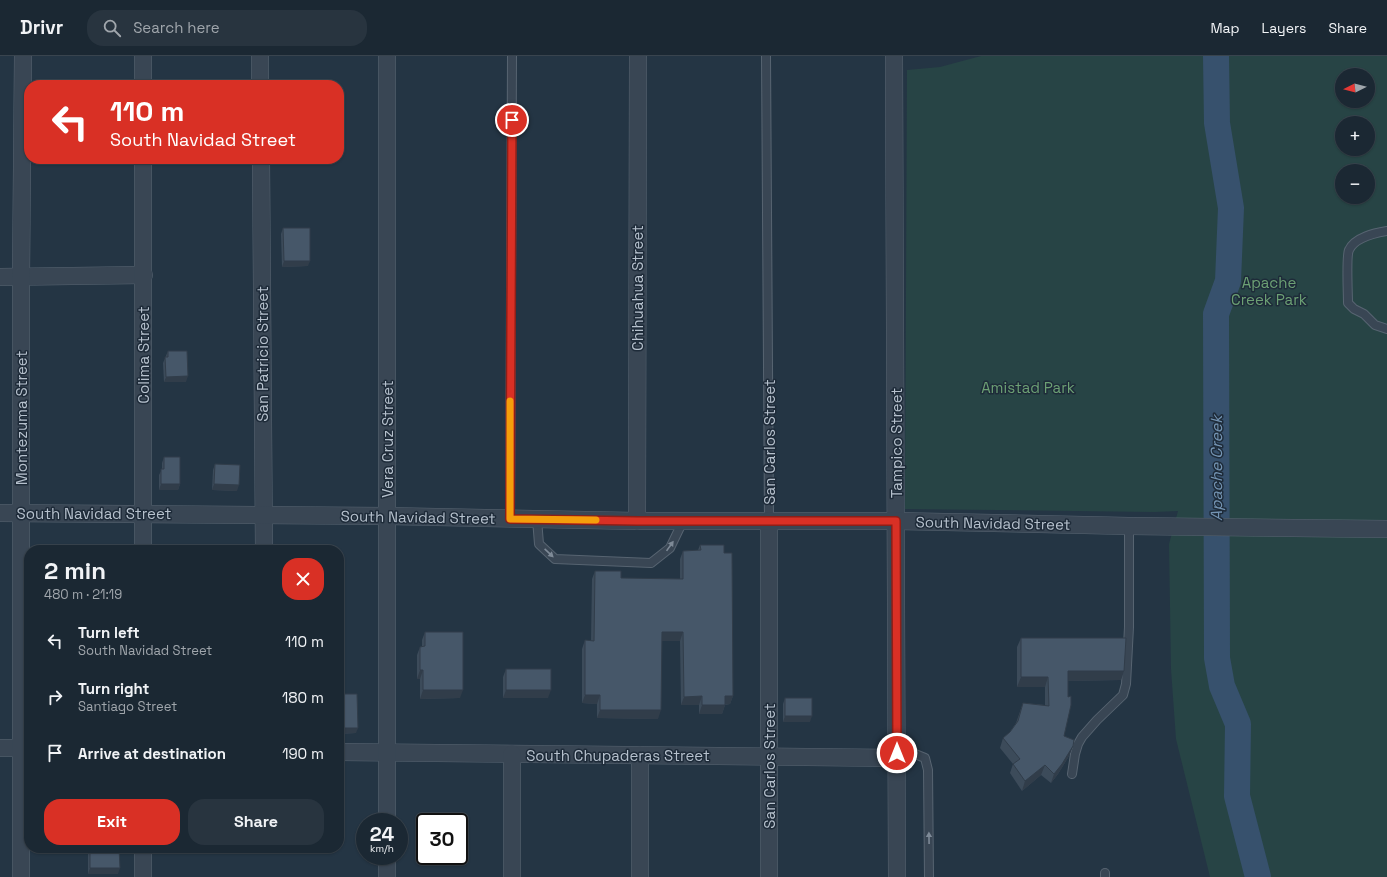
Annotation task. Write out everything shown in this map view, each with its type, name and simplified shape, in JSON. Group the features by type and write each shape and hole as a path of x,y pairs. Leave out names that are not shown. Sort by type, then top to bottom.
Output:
{"street":[{"name":"Montezuma Street","path":"23,56 21,513 24,689"},
{"path":"143,56 143,80"},
{"path":"260,56 260,80"},
{"name":"Vera Cruz Street","path":"387,56 387,813"},
{"name":"Chihuahua Street","path":"637,521 638,56"},
{"name":"Tampico Street","path":"894,56 897,877"},
{"name":"Colima Street","path":"143,164 143,545"},
{"name":"San Patricio Street","path":"261,164 264,545"},
{"path":"0,277 21,278 144,275"},
{"name":"South Navidad Street","path":"0,513 388,516 637,521 896,521 1129,526 1387,529"},
{"name":"San Carlos Street","path":"769,521 769,877"},
{"path":"0,748 24,748"},
{"name":"South Chupaderas Street","path":"344,752 769,756 897,755"},
{"path":"512,754 512,877"},
{"path":"640,755 640,877"},
{"name":"Montezuma Street","path":"21,877 24,780"},
{"path":"143,853 143,877"},
{"path":"386,865 386,877"}],"lane":[{"path":"510,519 512,56"},
{"name":"San Carlos Street","path":"766,56 769,521"},
{"path":"1387,231 1378,232 1364,237 1354,243 1349,250 1348,303 1354,309 1364,314 1375,325 1387,329"},
{"path":"537,519 539,544 555,558 651,563 670,548 684,521"},
{"path":"1072,774 1075,754 1082,737 1123,695 1126,684 1129,627 1129,526"},
{"path":"897,755 910,752 925,758 928,770 929,877"}],"green space":[{"name":"Apache Creek Park","path":"981,56 1387,56 1387,877 1210,877 1176,739 1171,669 1169,544 1178,511 905,509 907,70 940,67"}],"building":[{"path":"283,228 310,228 310,261 284,261"},
{"path":"168,351 187,351 188,376 166,377 165,357 168,357"},
{"path":"164,457 180,457 180,484 161,484 161,469 164,469"},
{"path":"215,464 240,465 239,485 214,484"},
{"path":"700,545 724,545 724,553 732,553 733,696 725,696 725,705 702,705 702,696 684,697 683,632 662,632 661,710 600,710 600,695 585,695 585,640 594,641 595,571 621,571 621,578 683,579 683,551 701,550"},
{"path":"425,632 463,632 463,690 423,690 423,670 420,670 420,647 425,646"},
{"path":"1021,638 1126,638 1124,671 1068,671 1068,697 1071,696 1071,705 1064,736 1074,740 1073,746 1054,774 1045,765 1025,781 1013,764 1020,759 1003,738 1010,732 1018,721 1023,703 1049,706 1048,677 1021,677"},
{"path":"506,669 551,669 551,690 506,690"},
{"path":"344,694 357,694 358,728 344,728"},
{"path":"785,698 812,698 812,716 785,716"},
{"path":"90,853 119,853 120,868 90,868"}],"waterway":[{"name":"Apache Creek","path":"1216,56 1217,123 1231,208 1228,281 1216,314 1217,658 1222,686 1238,724 1237,796 1258,877"}],"slow traffic":[{"path":"510,401 510,519 596,520"}],"route":[{"path":"512,120 510,519 637,521 896,521 897,753"}],"park label":[{"name":"Amistad Park","path":"1028,387"}]}
